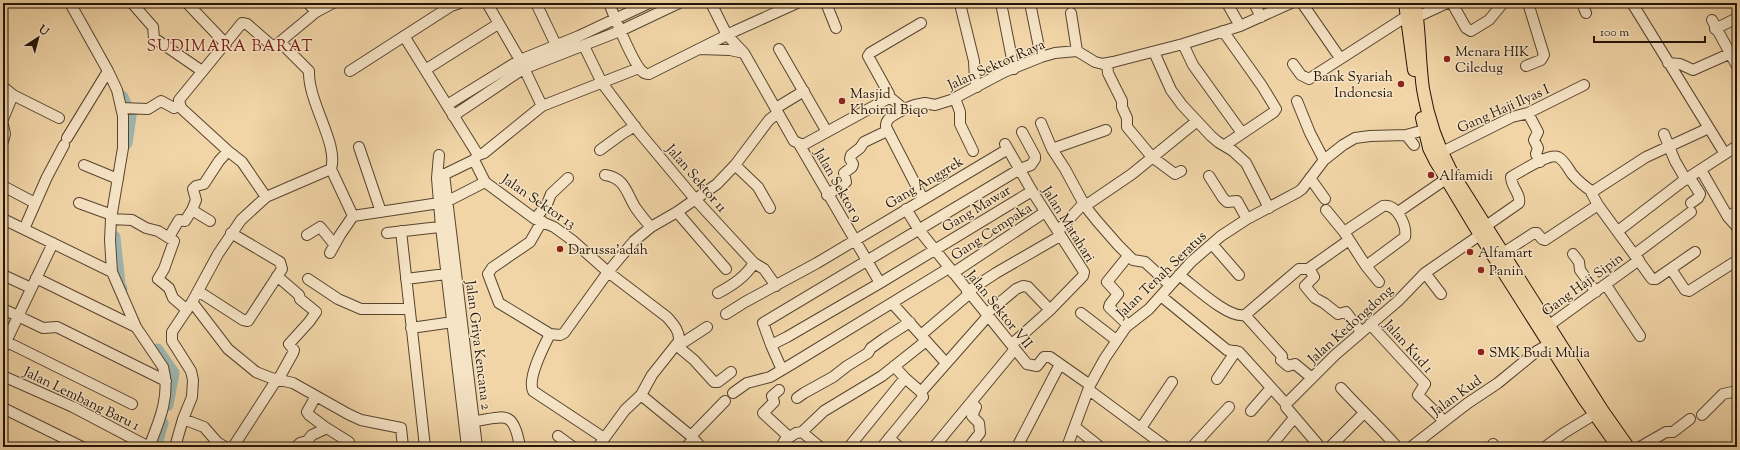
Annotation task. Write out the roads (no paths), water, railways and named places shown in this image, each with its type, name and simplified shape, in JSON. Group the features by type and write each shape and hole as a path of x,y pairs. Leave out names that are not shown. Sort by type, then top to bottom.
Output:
{"main road":[{"path":"1405,3 1412,17 1428,130 1446,178 1483,230 1503,253 1522,291"},
{"path":"1412,17 1415,3"},
{"path":"1437,154 1483,230 1598,412 1618,447"},
{"path":"1598,412 1628,447"}],"street":[{"path":"70,3 108,71 125,108 123,116 122,148 111,217 110,240 112,272 136,327 163,367 166,381 162,411 149,447"},
{"path":"132,3 153,27 154,38 202,71"},
{"path":"187,3 226,44"},
{"path":"308,3 316,12"},
{"path":"125,108 148,109 161,101 174,108 179,104 180,100 202,71 244,23 273,46 277,46 316,12 333,3"},
{"path":"350,71 451,6 460,3"},
{"path":"487,3 542,106"},
{"path":"536,3 556,45"},
{"path":"609,3 620,31 639,68 644,73 649,74 727,35 797,3"},
{"path":"447,105 556,45 616,20 649,3"},
{"path":"453,116 521,65 584,46 620,31 678,3"},
{"path":"711,3 727,35 744,53 794,141 800,144 806,144 889,98"},
{"path":"826,3 836,28"},
{"path":"963,3 961,8 974,61 974,80 976,91"},
{"path":"1001,3 1014,69"},
{"path":"1030,3 1041,57"},
{"path":"1227,3 1240,26"},
{"path":"1254,3 1261,17"},
{"path":"1071,13 1077,51 1096,62 1107,63 1183,44 1240,26 1291,3"},
{"path":"1302,3 1340,58"},
{"path":"1293,64 1300,75 1309,78 1340,58 1412,17 1447,3"},
{"path":"1452,3 1466,28 1471,31 1489,20 1503,3"},
{"path":"1526,66 1541,60 1544,56 1528,3"},
{"path":"1582,3 1586,13"},
{"path":"1632,3 1725,154"},
{"path":"1668,63 1680,64 1693,70 1734,58 1714,25 1737,18"},
{"path":"904,109 889,98 889,94 868,56 870,53 921,23"},
{"path":"425,70 498,24"},
{"path":"1223,31 1269,96 1276,109 1274,112 1225,145"},
{"path":"404,36 447,105 476,158 485,182"},
{"path":"280,43 309,71 308,82 332,150 333,162 331,169 353,216 332,249 320,227 308,235"},
{"path":"1183,44 1193,65 1242,133"},
{"path":"584,46 602,83"},
{"path":"699,49 730,50 744,53"},
{"path":"779,49 828,132"},
{"name":"Jalan Sektor Raya","path":"887,131 885,123 888,119 904,109 925,103 935,105 956,98 976,91 1014,69 1041,57 1070,50 1077,51"},
{"path":"1154,52 1171,90 1197,121 1218,142 1225,145 1246,163 1269,208"},
{"path":"1107,63 1108,73 1122,101 1122,107 1127,118 1126,125 1152,157 1175,174 1181,171"},
{"path":"441,176 484,153 542,106 639,68"},
{"path":"24,229 35,202 65,141 108,71"},
{"name":"Jalan Sektor 11","path":"602,83 695,199 754,263 764,269 776,286"},
{"name":"Gang Haji Ilyas I","path":"1437,154 1512,117 1528,113 1584,85"},
{"path":"3,87 13,95 59,118"},
{"path":"568,178 550,194 530,242 492,268 488,274 499,303 550,334 560,335 564,333 608,272 634,241 651,227 677,212 717,184 735,165 769,120 804,91"},
{"path":"3,119 13,95"},
{"path":"956,98 960,112 960,124 974,151"},
{"path":"1297,100 1310,133 1324,160"},
{"path":"179,104 181,108 242,162 266,198"},
{"path":"1528,113 1538,131 1534,140 1538,148 1536,154 1540,162 1552,156 1560,158 1578,181 1593,192"},
{"path":"781,447 785,440 802,432 824,411 882,376 924,338 968,293 996,273 1059,234 1084,204 1132,174 1197,121"},
{"path":"1041,123 1052,149 1084,204 1107,234 1134,261 1145,262 1170,285"},
{"path":"3,125 5,134 3,140"},
{"path":"600,150 635,126"},
{"path":"1593,192 1646,157 1669,148 1709,128"},
{"path":"1052,149 1106,130"},
{"name":"Jalan Tenah Seratus","path":"1068,447 1090,388 1116,340 1128,325 1149,309 1191,262 1212,244 1247,219 1298,192 1324,160 1343,145 1355,138 1406,135 1428,130"},
{"path":"827,195 846,182 844,173 852,167 853,164 850,159 851,155 869,139 887,131 923,199"},
{"path":"782,370 770,345 763,325 765,321 1020,169 1031,165 1035,159 1022,132"},
{"path":"1664,134 1669,148 1688,179"},
{"path":"1406,135 1414,145"},
{"name":"Jalan Sektor 9","path":"800,144 827,195 880,283"},
{"name":"Gang Anggrek","path":"726,314 923,199 1006,146"},
{"name":"Jalan Matahari","path":"934,447 971,403 1014,347 1084,274 1083,269 1045,212 1006,146"},
{"path":"1618,231 1688,179 1737,146"},
{"path":"359,147 381,212"},
{"path":"169,237 179,220 185,220 192,210 196,200 192,189 196,186 204,184 219,161 228,151"},
{"name":"Jalan Griya Kencana 2","path":"439,155 443,202 469,422 467,447"},
{"name":"Jalan Kedongdong","path":"1286,404 1361,332 1398,301 1425,273 1520,203 1511,178 1540,162"},
{"path":"84,165 118,179"},
{"path":"735,165 758,187 770,208"},
{"path":"175,447 183,418 192,397 193,380 191,371 171,337 231,233 241,220 266,198 331,169"},
{"path":"1701,170 1728,217 1737,227"},
{"path":"605,175 615,177 622,183 636,208 651,227"},
{"path":"1209,176 1224,199 1228,202 1237,201 1247,219"},
{"path":"1310,178 1330,216 1347,236 1366,266 1379,282"},
{"path":"1398,212 1446,178"},
{"name":"Gang Haji Sipin","path":"1546,328 1606,285 1691,208 1700,194 1688,179"},
{"name":"Jalan Sektor 13","path":"353,216 443,202 485,182 539,220 554,227 572,240 608,272 667,317 678,332 678,343"},
{"path":"3,186 35,202"},
{"name":"Gang Mawar","path":"770,345 787,337 880,283 1032,191"},
{"path":"1593,192 1592,196 1598,205 1654,280 1695,252"},
{"path":"79,203 111,217 132,220 169,237 175,242 164,269 158,279 169,288 174,298 190,306 228,349 256,372 277,380 293,383 361,420 401,428 403,447"},
{"path":"1503,253 1534,233 1537,233 1542,239 1545,240 1598,205"},
{"path":"1179,275 1222,308 1237,315 1245,315 1299,270 1309,268 1383,206 1389,206 1398,212 1406,231 1405,237 1366,266"},
{"name":"Jalan Sektor VII","path":"906,209 919,230 968,293 1029,366 1037,366 1046,356 1060,364 1166,447"},
{"path":"192,210 210,221"},
{"path":"1728,217 1737,211"},
{"path":"677,212 726,269"},
{"name":"Gang Cempaka","path":"734,393 747,384 770,377 892,303 951,271 1045,212"},
{"path":"3,219 112,272"},
{"path":"387,233 446,226"},
{"path":"401,231 425,447"},
{"path":"198,291 243,320 248,321 280,273 280,262 231,233"},
{"path":"53,243 4,343 132,404"},
{"path":"1212,244 1239,274"},
{"path":"1573,254 1579,262 1580,270 1596,292"},
{"path":"1128,256 1107,282 1118,294 1109,307 1128,325"},
{"path":"718,293 742,278 754,263"},
{"path":"1671,269 1686,290 1689,290 1733,263"},
{"path":"1309,268 1314,277 1305,286 1314,298 1338,314 1346,312 1361,332"},
{"path":"233,447 293,353 294,350 289,344 316,312 300,299 299,295 280,273"},
{"name":"Jalan Griya Kencana 2","path":"406,279 452,273"},
{"name":"Jalan Griya Kencana 2","path":"452,273 453,322 469,422 477,447"},
{"path":"1425,273 1442,294"},
{"path":"3,275 31,288"},
{"path":"36,278 136,327"},
{"path":"308,279 338,299 361,309 409,309"},
{"path":"1606,285 1640,336"},
{"path":"921,392 987,315 1016,289 1023,286 1028,287 1050,310"},
{"path":"1161,296 1227,350 1239,352 1286,404 1286,408 1320,447"},
{"path":"892,303 946,363"},
{"path":"3,309 43,328 57,327 166,381"},
{"path":"1081,313 1116,340"},
{"path":"1245,315 1282,355 1281,360 1288,366 1295,364 1312,378"},
{"name":"Jalan Griya Kencana 2","path":"411,328 453,322"},
{"path":"796,398 833,377 868,353 871,348 885,338 910,322"},
{"name":"Jalan Kud 1","path":"1370,324 1424,384 1418,395 1444,421"},
{"path":"550,334 533,375 531,385 533,391 600,445 625,410 641,395 652,375 678,343 684,342 707,327"},
{"name":"Jalan Kud","path":"1411,447 1537,351 1554,342"},
{"path":"678,343 714,382 718,382 731,372"},
{"path":"1217,379 1236,351"},
{"path":"1017,447 1060,364"},
{"path":"882,447 922,399 923,394 894,366"},
{"name":"Jalan Lembang Baru 1","path":"3,376 72,407 149,447"},
{"path":"849,447 905,378"},
{"path":"1141,428 1172,382"},
{"path":"1251,411 1271,388"},
{"path":"1340,388 1364,413 1378,424 1397,447"},
{"path":"779,390 772,396 774,402 763,413 790,437"},
{"path":"1702,415 1723,394 1737,391"},
{"path":"641,395 696,441"},
{"path":"316,396 307,412 325,428 349,442 349,447"},
{"path":"686,447 696,441 725,401"},
{"path":"969,447 980,433 979,423 972,416 976,407 971,403"},
{"path":"1192,447 1228,407"},
{"path":"3,408 82,447"},
{"path":"1545,447 1564,433 1598,412"},
{"path":"1330,447 1364,413"},
{"name":"Jalan Griya Kencana 2","path":"469,422 501,417 509,419 513,421 517,431 520,447"},
{"path":"183,418 204,427 217,442 225,447"},
{"path":"1270,447 1294,418"},
{"path":"1640,447 1666,432 1673,432 1690,419"},
{"path":"1075,427 1100,447"},
{"path":"296,447 300,443 307,441 312,435 325,428"},
{"path":"802,432 820,447"},
{"path":"558,436 573,447"},
{"path":"889,438 899,447"}],"waterway":[{"path":"122,97 130,116 126,143"},
{"path":"114,237 119,285 121,289"},
{"path":"157,350 173,373 167,405"},
{"path":"155,447 162,423"}],"place":[{"name":"Menara HIK Ciledug","path":"1447,59"},
{"name":"Bank Syariah Indonesia","path":"1401,84"},
{"name":"Masjid Khoirul Biqo","path":"842,101"},
{"name":"Alfamidi","path":"1431,175"},
{"name":"Darussa'adah","path":"560,249"},
{"name":"Alfamart","path":"1470,252"},
{"name":"Panin","path":"1481,270"},
{"name":"SMK Budi Mulia","path":"1481,352"}],"district":[{"name":"SUDIMARA BARAT","path":"230,45"}]}
